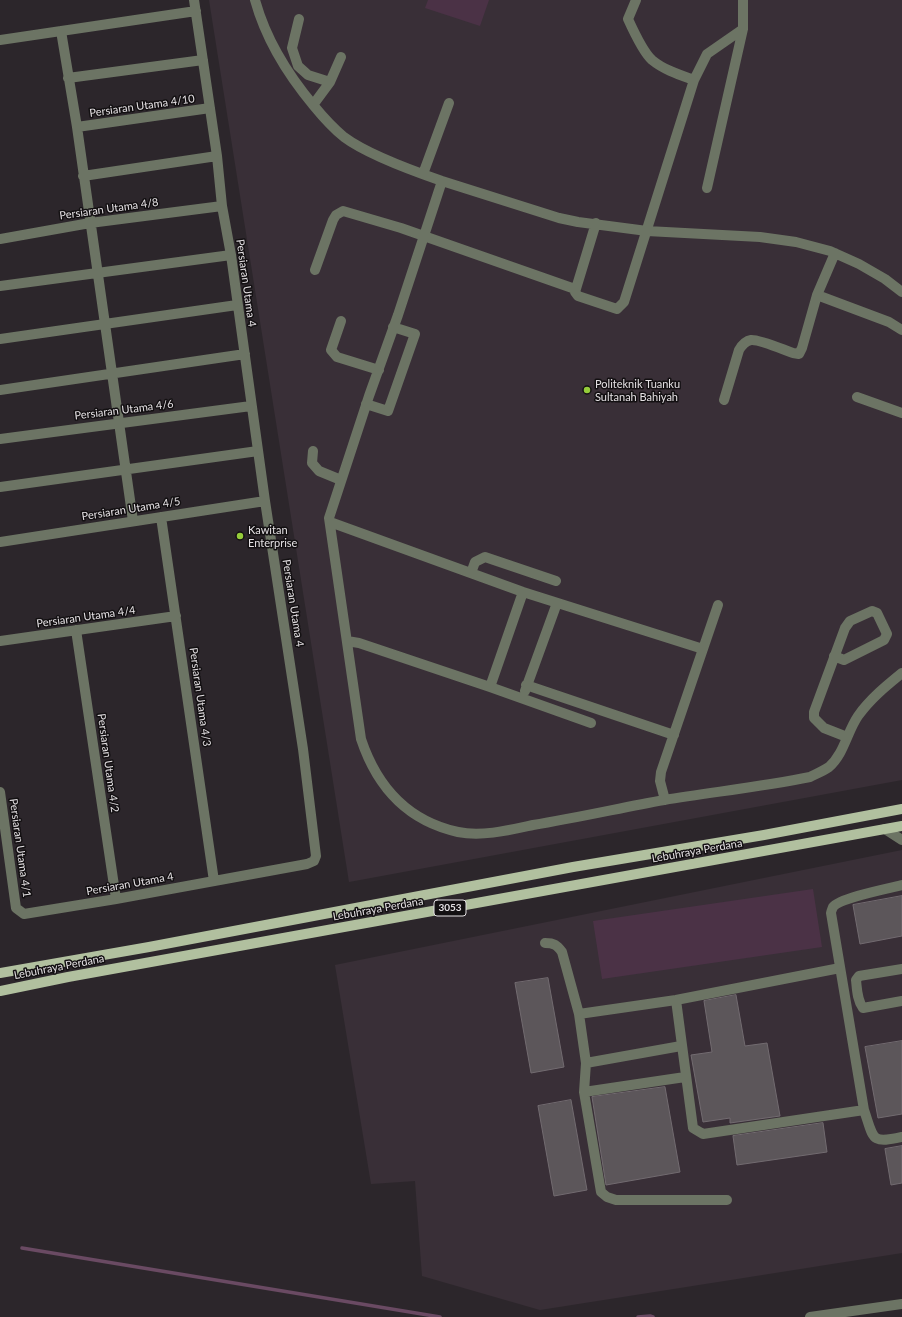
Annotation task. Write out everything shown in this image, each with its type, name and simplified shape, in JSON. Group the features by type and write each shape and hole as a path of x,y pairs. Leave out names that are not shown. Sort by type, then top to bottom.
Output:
{"main road":[{"name":"Lebuhraya Perdana","path":"0,972 149,947 565,869 764,835 902,809"},
{"name":"Lebuhraya Perdana","path":"0,991 193,954 902,826"}],"street":[{"name":"Persiaran Utama 4","path":"16,908 24,914 116,899 307,864 314,861 316,856 303,749 251,406 245,354 231,255 222,206 217,156 194,0"},
{"path":"255,0 261,20 275,50 290,75 327,122 345,137 370,152 442,181 559,218 647,231 760,237 796,242 835,253 859,264 885,279 902,292"},
{"path":"636,0 628,19 635,35 651,59 674,73 694,80"},
{"path":"707,188 744,29 743,0"},
{"path":"0,40 196,11"},
{"path":"299,19 292,48 298,66 308,75 330,82"},
{"path":"596,223 575,292 578,296 617,309 624,302 694,80 707,54 744,29"},
{"path":"61,31 77,127 96,272 133,521"},
{"path":"313,105 330,82 341,57"},
{"path":"68,78 203,60"},
{"path":"423,174 449,103"},
{"name":"Persiaran Utama 4/10","path":"77,127 210,108"},
{"path":"83,176 217,156"},
{"path":"442,181 329,518 361,739 373,768 393,797 422,820 441,828 477,834 521,828 664,800 810,777 829,766 841,750 857,717 878,693 902,674"},
{"name":"Persiaran Utama 4/8","path":"0,239 90,223 222,206"},
{"path":"316,270 333,220 336,215 343,211 394,226 575,289"},
{"path":"724,400 739,350 743,344 749,340 756,340 799,354 817,295 835,253"},
{"path":"0,286 231,255"},
{"path":"817,295 889,322 902,330"},
{"path":"0,339 237,304"},
{"path":"341,321 331,350 337,357 378,370"},
{"path":"366,404 388,411 415,334 393,326"},
{"path":"0,390 245,354"},
{"path":"857,397 902,413"},
{"name":"Persiaran Utama 4/6","path":"0,439 119,422 251,406"},
{"path":"0,487 258,451"},
{"path":"313,451 312,462 320,471 341,480"},
{"name":"Persiaran Utama 4/5","path":"0,542 265,501"},
{"name":"Persiaran Utama 4/3","path":"161,516 214,881"},
{"path":"330,522 523,592 703,649"},
{"path":"471,573 475,562 485,557 556,581"},
{"path":"490,687 523,592"},
{"path":"523,699 526,685 557,603"},
{"path":"664,800 660,781 661,772 718,605"},
{"path":"834,656 844,660 884,640 887,634 877,613 872,611 850,621 845,628 834,656 814,712 814,718 824,728 847,737"},
{"name":"Persiaran Utama 4/4","path":"0,641 176,616"},
{"name":"Persiaran Utama 4/2","path":"76,630 116,899"},
{"path":"347,641 358,643 490,687 591,723"},
{"path":"526,685 674,735"},
{"name":"Persiaran Utama 4/1","path":"0,792 16,908"},
{"path":"886,812 902,805"},
{"path":"885,829 902,840"},
{"path":"902,885 858,896 837,904 833,907 831,913 864,1110 872,1135 877,1139 882,1141 902,1137"},
{"path":"545,943 553,943 558,946 562,952 579,1014 586,1063 584,1092 601,1192 607,1197 616,1200 727,1200"},
{"path":"0,968 20,968"},
{"path":"579,1014 676,1000 840,968"},
{"path":"902,969 857,977 856,980 858,995 863,1008 902,1001"},
{"path":"845,998 858,995"},
{"path":"676,1000 693,1128 703,1134 864,1110"},
{"path":"586,1063 681,1046"},
{"path":"584,1092 686,1078"},
{"path":"810,1317 902,1304"}],"shaded area":[{"name":"Politeknik Tuanku Sultanah Bahiyah","path":"209,0 902,0 902,780 349,882"},
{"path":"428,0 489,0 480,26 425,8"},
{"path":"902,850 902,1253 540,1310 422,1276 415,1181 371,1184 335,965"},
{"path":"813,889 822,947 602,979 593,921"}],"building":[{"path":"902,896 902,936 860,944 853,905"},
{"path":"548,978 564,1067 531,1073 515,983"},
{"path":"736,995 745,1046 767,1043 780,1116 730,1123 730,1118 703,1122 691,1055 712,1052 704,1001"},
{"path":"902,1041 902,1114 878,1118 865,1047"},
{"path":"665,1087 680,1172 606,1185 592,1097"},
{"path":"571,1100 587,1190 554,1196 538,1106"},
{"path":"823,1123 827,1152 737,1165 733,1136"},
{"path":"902,1146 902,1183 891,1185 885,1149"}],"waterway":[{"path":"22,1248 440,1317"},
{"path":"638,1317 653,1317"}],"place":[{"name":"Politeknik Tuanku Sultanah Bahiyah","path":"587,390"},
{"name":"Kawitan Enterprise","path":"240,536"}]}
